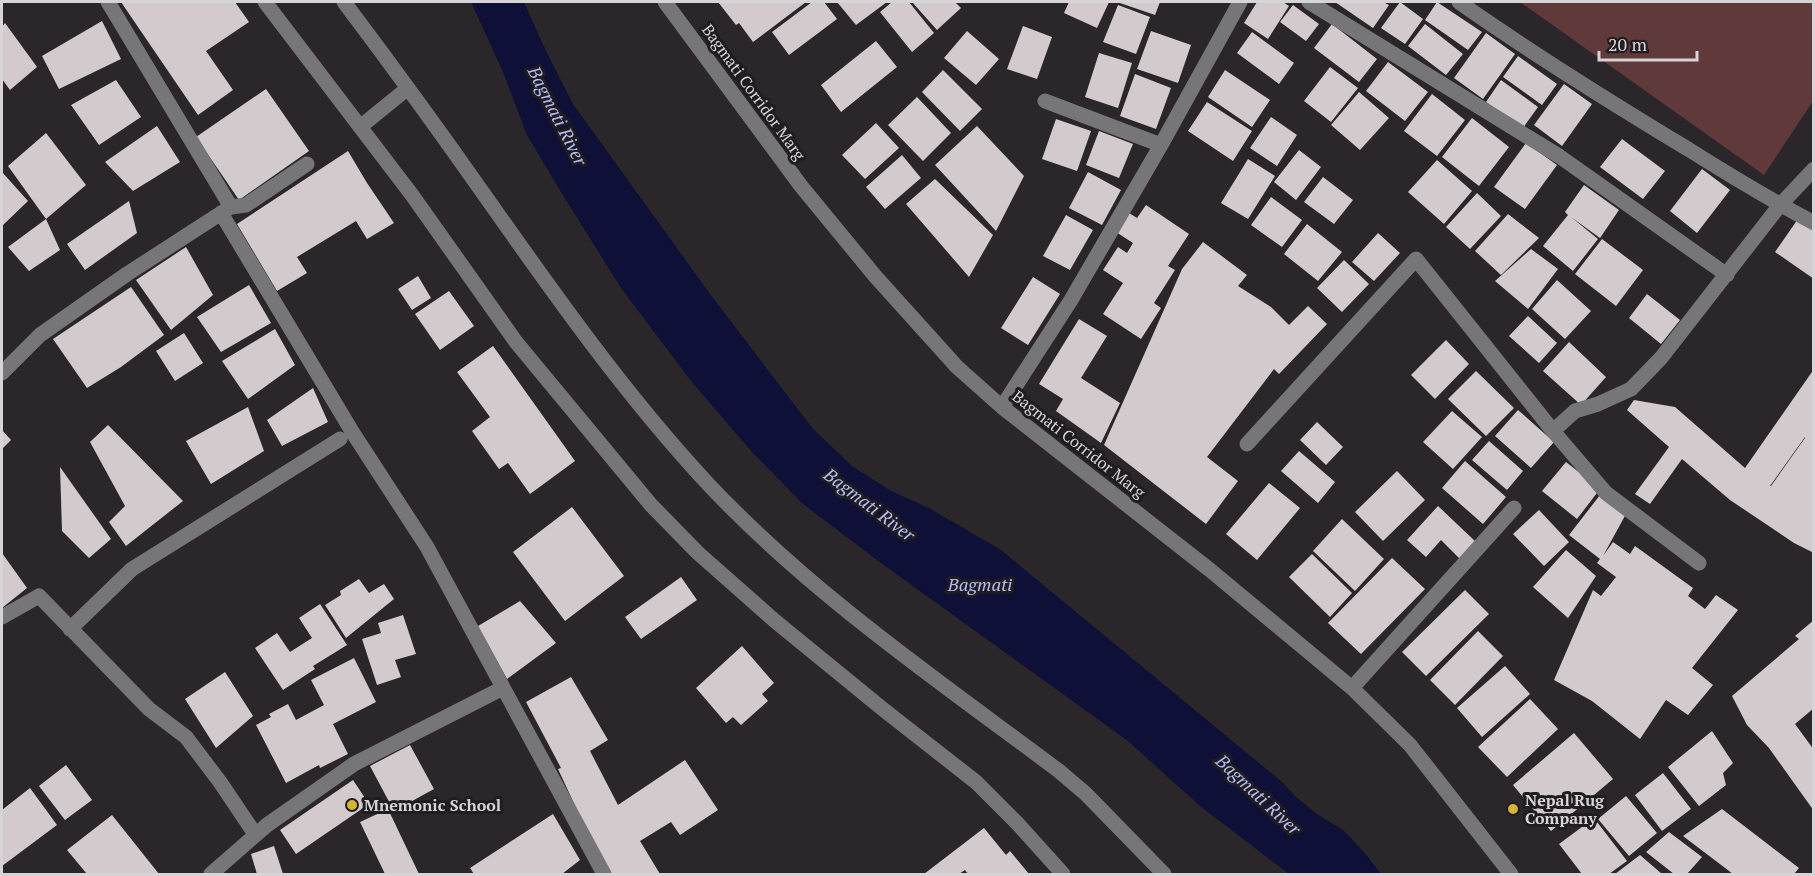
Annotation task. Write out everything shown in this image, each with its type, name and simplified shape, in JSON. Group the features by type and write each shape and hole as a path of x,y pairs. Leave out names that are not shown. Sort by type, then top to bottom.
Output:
{"street":[{"path":"108,2 353,433 426,547 604,874"},
{"path":"266,2 412,195 516,342 651,505 698,553 775,621 976,782 1063,874"},
{"path":"344,2 603,358 664,436 711,487 812,583 1086,794 1164,874"},
{"name":"Bagmati Corridor Marg","path":"665,2 801,186 868,267 957,367 1002,407 1210,570 1352,688 1410,745 1511,874"},
{"path":"1002,407 1071,300 1161,145 1240,2"},
{"path":"1309,2 1328,11 1559,156 1727,275"},
{"path":"1459,2 1628,113 1780,205 1814,223"},
{"path":"360,128 408,88"},
{"path":"1045,101 1161,145"},
{"path":"2,373 40,335 226,210 246,205 307,164"},
{"path":"1553,431 1575,411 1598,404 1631,389 1661,358 1780,205 1814,169"},
{"path":"1247,444 1416,259 1553,431 1606,493 1699,563"},
{"path":"70,629 132,569 340,439"},
{"path":"1352,688 1514,508"},
{"path":"2,617 39,596 149,709 186,737 255,834"},
{"path":"211,874 255,834 354,765 503,687"}],"shaded area":[{"path":"1520,2 1813,2 1813,101 1764,175"}],"water":[{"name":"Bagmati","path":"471,2 524,2 573,104 710,294 813,429 852,466 891,491 929,508 1001,550 1282,782 1295,796 1317,814 1343,830 1381,874 1289,874 1200,806 1128,741 803,504 752,452 691,381 621,288 526,133 503,72"}],"building":[{"path":"121,2 235,2 249,22 206,51 233,90 198,115"},
{"path":"718,2 806,2 753,42 739,23 736,25"},
{"path":"812,2 824,2 837,19 789,55 772,32"},
{"path":"837,2 887,2 856,25"},
{"path":"892,2 909,2 934,33 912,52 880,12"},
{"path":"912,2 955,2 961,8 937,30"},
{"path":"1069,2 1109,2 1097,28 1064,13"},
{"path":"1117,2 1160,2 1155,15"},
{"path":"1257,2 1283,2 1289,6 1268,39 1244,23"},
{"path":"1335,2 1383,2 1389,5 1373,28"},
{"path":"1400,2 1423,19 1405,44 1381,28"},
{"path":"1437,2 1482,32 1468,50 1425,20"},
{"path":"1118,5 1150,17 1136,54 1103,42"},
{"path":"1293,5 1319,24 1306,41 1280,22"},
{"path":"102,21 121,59 59,89 42,56"},
{"path":"5,23 37,67 10,90 2,79 2,27"},
{"path":"1332,24 1377,59 1359,82 1314,48"},
{"path":"1425,24 1463,54 1446,75 1408,46"},
{"path":"1023,26 1052,37 1037,79 1007,69"},
{"path":"967,31 999,59 976,85 944,58"},
{"path":"1151,31 1191,45 1178,83 1137,69"},
{"path":"1252,32 1294,63 1279,84 1237,53"},
{"path":"1486,33 1515,54 1483,99 1454,78"},
{"path":"876,41 897,67 841,112 821,85"},
{"path":"1099,53 1132,63 1118,108 1085,97"},
{"path":"1518,56 1557,84 1542,105 1503,77"},
{"path":"1388,62 1428,92 1405,121 1366,91"},
{"path":"1330,67 1358,88 1331,122 1304,101"},
{"path":"943,70 982,109 960,131 922,92"},
{"path":"1225,70 1270,100 1252,127 1208,97"},
{"path":"1135,74 1171,88 1156,129 1120,116"},
{"path":"116,80 141,117 99,145 71,105"},
{"path":"1501,80 1538,107 1523,128 1486,102"},
{"path":"1564,84 1592,104 1562,146 1534,125"},
{"path":"266,89 309,151 239,200 196,137"},
{"path":"1359,92 1389,118 1360,150 1331,125"},
{"path":"1432,94 1465,120 1437,156 1404,131"},
{"path":"917,97 951,133 923,161 888,125"},
{"path":"1207,102 1252,131 1233,161 1188,131"},
{"path":"1271,117 1297,135 1277,166 1250,148"},
{"path":"1472,118 1509,147 1479,186 1442,157"},
{"path":"1056,119 1091,131 1077,171 1042,159"},
{"path":"876,123 899,148 865,179 842,155"},
{"path":"157,126 180,162 133,191 105,162"},
{"path":"977,126 1024,176 996,231 935,165"},
{"path":"1099,131 1133,144 1119,178 1086,165"},
{"path":"46,133 86,185 46,219 8,166"},
{"path":"1622,139 1665,171 1643,199 1600,167"},
{"path":"1526,143 1557,165 1525,209 1494,187"},
{"path":"1299,150 1321,167 1296,200 1274,182"},
{"path":"348,151 394,223 367,239 356,221 297,257 307,273 277,291 237,224"},
{"path":"902,155 921,178 885,209 866,187"},
{"path":"1248,159 1275,176 1248,219 1221,203"},
{"path":"1437,160 1472,191 1444,224 1408,192"},
{"path":"1702,169 1730,190 1697,233 1670,211"},
{"path":"2,172 28,201 2,226"},
{"path":"1088,172 1121,190 1102,225 1069,208"},
{"path":"1323,177 1353,200 1334,224 1304,202"},
{"path":"935,179 993,235 969,277 906,204"},
{"path":"1584,185 1619,210 1600,238 1571,217 1598,239 1573,271 1543,246 1568,215 1565,212"},
{"path":"1477,193 1501,216 1470,249 1446,227"},
{"path":"1271,197 1302,220 1282,247 1251,225"},
{"path":"129,201 137,233 85,270 67,244"},
{"path":"1146,205 1189,234 1168,266 1175,270 1154,303 1161,308 1141,339 1103,314 1123,283 1103,270 1118,247 1127,253 1133,243 1116,232 1129,213 1137,218"},
{"path":"1508,214 1539,238 1501,275 1475,251"},
{"path":"1066,215 1093,230 1070,270 1043,256"},
{"path":"1800,216 1814,225 1814,279 1775,252"},
{"path":"46,219 60,250 29,271 8,247"},
{"path":"1307,224 1342,252 1318,281 1284,254"},
{"path":"1378,233 1400,253 1374,281 1352,262"},
{"path":"1602,239 1643,270 1616,306 1575,274"},
{"path":"1203,242 1247,275 1238,286 1271,307 1289,325 1308,306 1327,324 1279,374 1274,369 1207,457 1238,481 1206,524 1104,445 1182,269"},
{"path":"186,247 213,295 171,330 136,280"},
{"path":"1531,249 1558,269 1528,309 1495,281"},
{"path":"1344,260 1369,284 1342,312 1317,288"},
{"path":"418,276 431,298 412,310 398,289"},
{"path":"1033,277 1060,294 1028,345 1001,328"},
{"path":"1557,280 1591,311 1565,339 1532,309"},
{"path":"249,285 271,323 221,352 197,317"},
{"path":"131,287 164,335 121,367 87,388 53,339"},
{"path":"449,291 474,326 440,350 415,314"},
{"path":"1647,294 1680,320 1661,344 1629,318"},
{"path":"1528,316 1557,343 1539,363 1509,336"},
{"path":"1079,319 1107,336 1081,378 1120,403 1101,443 1056,411 1063,399 1039,384"},
{"path":"275,329 295,365 248,399 222,361"},
{"path":"184,333 203,363 175,381 156,351"},
{"path":"1446,340 1469,364 1435,399 1411,375"},
{"path":"1569,342 1606,377 1581,405 1543,371"},
{"path":"493,346 575,461 530,494 508,463 499,469 472,431 490,417 457,372"},
{"path":"1814,369 1814,553 1794,543 1730,500 1682,459 1650,504 1635,494 1669,447 1627,410 1634,400 1675,407 1745,468","holes":["1805,437 1771,486 1770,486"]},
{"path":"1476,371 1514,408 1486,436 1448,399"},
{"path":"313,388 328,422 282,446 267,420"},
{"path":"248,407 264,451 211,484 186,441"},
{"path":"1518,410 1554,442 1531,468 1495,436"},
{"path":"1452,411 1482,437 1453,469 1423,442"},
{"path":"1317,422 1343,447 1326,465 1300,440"},
{"path":"108,425 183,501 126,546 109,522 125,506 90,442"},
{"path":"2,430 11,440 2,449"},
{"path":"1489,441 1523,471 1507,490 1472,460"},
{"path":"1299,451 1335,482 1318,503 1281,471"},
{"path":"1465,461 1506,497 1483,524 1442,488"},
{"path":"1566,462 1600,489 1577,519 1542,491"},
{"path":"60,467 111,539 89,558 62,531"},
{"path":"1397,471 1425,500 1383,541 1355,512"},
{"path":"1269,483 1300,508 1257,560 1226,534"},
{"path":"1600,495 1626,514 1603,556 1613,542 1630,554 1635,546 1693,588 1688,596 1705,609 1716,595 1738,610 1692,668 1713,685 1688,715 1666,700 1640,739 1592,701 1554,680 1593,590 1601,596 1616,577 1597,563 1600,559 1569,535"},
{"path":"1438,506 1476,542 1460,559 1441,540 1426,557 1407,540"},
{"path":"572,507 624,576 565,621 513,552"},
{"path":"1539,510 1569,542 1544,566 1513,534"},
{"path":"1342,519 1384,559 1355,591 1313,551"},
{"path":"1566,550 1596,576 1568,618 1533,587"},
{"path":"2,553 27,588 2,608"},
{"path":"1312,554 1352,593 1330,617 1289,577"},
{"path":"1392,558 1425,589 1361,654 1328,623"},
{"path":"681,577 697,600 641,639 625,617"},
{"path":"359,579 369,593 384,584 394,599 346,638 325,605 341,595 340,591"},
{"path":"1465,590 1489,614 1426,676 1402,652"},
{"path":"520,601 556,643 507,679 478,626"},
{"path":"320,604 347,645 313,666 315,669 283,690 255,648 277,633 290,652 312,638 299,618"},
{"path":"403,615 416,654 395,660 401,677 377,685 362,639 381,633 378,623"},
{"path":"1814,620 1814,708 1795,724 1814,750 1814,811 1769,748 1747,725 1732,696 1799,639 1795,636"},
{"path":"1478,631 1503,656 1455,705 1430,680"},
{"path":"742,646 774,683 762,694 768,701 741,725 733,717 726,723 696,688"},
{"path":"354,658 376,702 333,724 348,754 320,768 319,765 286,783 256,725 271,717 269,714 288,704 296,720 324,705 311,680"},
{"path":"1505,666 1530,694 1482,737 1457,708"},
{"path":"225,672 253,716 216,748 185,699"},
{"path":"571,677 608,740 590,751 618,805 685,760 718,810 680,835 671,822 640,841 660,874 612,874 585,827 558,769 561,768 526,702"},
{"path":"1530,699 1558,729 1507,777 1478,747"},
{"path":"1712,731 1733,763 1723,773 1726,785 1699,806 1668,767"},
{"path":"1574,733 1613,779 1551,831 1513,785"},
{"path":"410,745 434,789 394,811 370,766"},
{"path":"66,765 92,800 65,820 39,786"},
{"path":"1663,773 1691,809 1662,831 1635,795"},
{"path":"353,780 369,804 296,854 280,830"},
{"path":"30,788 57,825 2,866 2,810"},
{"path":"1626,796 1657,833 1629,856 1598,819"},
{"path":"388,809 419,874 385,874 360,822"},
{"path":"1722,809 1799,868 1794,874 1733,874 1683,836"},
{"path":"553,814 580,860 562,874 474,874 470,868"},
{"path":"112,815 159,874 87,874 67,850"},
{"path":"1594,818 1627,861 1609,874 1582,874 1559,844"},
{"path":"984,828 1006,855 1010,851 1029,874 968,874 965,870 959,874 924,874"},
{"path":"1669,832 1702,857 1687,874 1674,874 1646,852"},
{"path":"274,846 283,874 257,874 251,854"},
{"path":"1640,855 1662,874 1615,874"}],"place":[{"name":"Mnemonic School","path":"352,805"},
{"name":"Nepal Rug Company","path":"1513,809"}],"water label":[{"name":"Bagmati River","path":"557,116"},
{"name":"Bagmati River","path":"869,505"},
{"name":"Bagmati River","path":"1258,795"}]}
